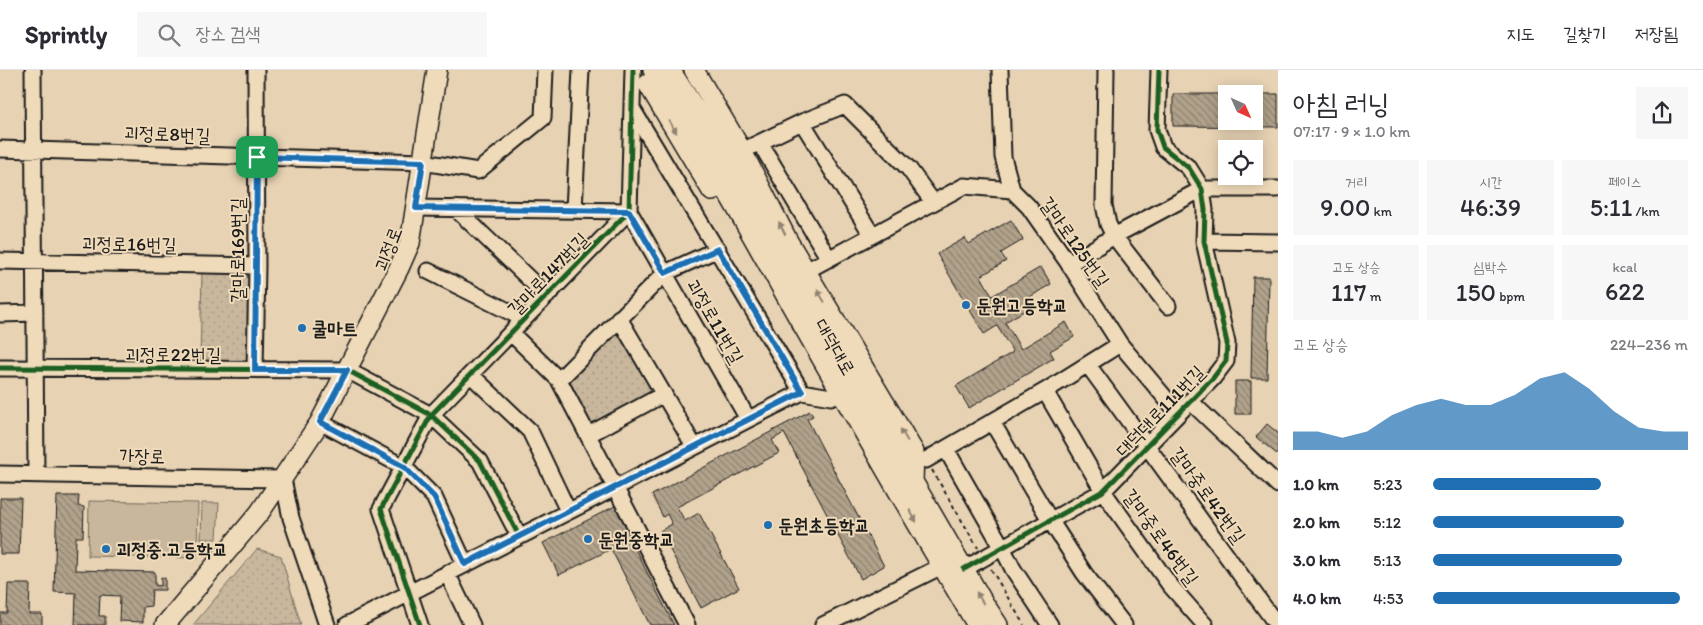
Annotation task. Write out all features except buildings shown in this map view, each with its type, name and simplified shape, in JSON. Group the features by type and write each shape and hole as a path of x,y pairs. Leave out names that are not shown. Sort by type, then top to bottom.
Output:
{"main road":[{"name":"괴정로","path":"165,625 260,512 320,422 410,243 437,70"},
{"path":"640,70 724,211 868,461 905,485 914,452 789,242 728,161 694,70"},
{"name":"대덕대로","path":"653,70 679,110 728,161 905,485 964,569 998,625"},
{"name":"대덕대로","path":"670,70 728,161 841,357 905,485 942,566 977,625"},
{"path":"841,357 876,386"}],"street":[{"path":"33,70 32,150 36,474"},
{"name":"갈마로169번길","path":"255,370 257,266 256,70"},
{"name":"괴정로8번길","path":"0,149 423,162 478,171 543,118 545,70"},
{"path":"574,210 581,70"},
{"path":"416,208 629,211 633,70"},
{"name":"갈마로125번길","path":"1000,70 1003,157 1012,190 1029,207 1069,264 1120,344 1178,413"},
{"path":"1106,70 1104,205 1108,224 1114,236 1168,306"},
{"path":"1159,70 1158,130 1163,147 1189,168 1202,189"},
{"path":"728,161 802,122 845,105 909,169 933,202"},
{"path":"633,110 802,392"},
{"path":"802,122 872,235"},
{"path":"760,143 829,258"},
{"path":"806,271 964,186 1012,190"},
{"path":"1069,264 1114,236 1202,189 1278,189"},
{"name":"대덕대로111번길","path":"964,569 1103,491 1214,378 1226,361 1226,343 1204,241 1205,210 1202,189"},
{"path":"455,208 547,296"},
{"name":"괴정로11번길","path":"629,211 748,419"},
{"name":"갈마로147번길","path":"420,625 382,509 431,416 629,211"},
{"path":"1204,241 1278,242"},
{"path":"559,380 665,273 718,249"},
{"name":"괴정로16번길","path":"0,261 257,266"},
{"path":"428,271 524,319"},
{"path":"0,314 35,314"},
{"path":"619,318 694,446"},
{"name":"갈마로147번길","path":"511,334 559,380 687,625"},
{"path":"926,460 1045,391 1120,344"},
{"name":"갈마중로42번길","path":"1088,365 1277,625"},
{"name":"괴정로22번길","path":"0,368 347,370"},
{"path":"347,370 431,416 480,461 519,536"},
{"path":"471,375 530,431 568,511"},
{"name":"갈마중로46번길","path":"1045,391 1103,491 1169,584 1205,625"},
{"path":"347,625 802,392 831,397"},
{"path":"588,435 664,394"},
{"path":"1190,401 1278,485"},
{"path":"320,422 404,467 434,497 465,564"},
{"path":"992,422 1084,573 1124,625"},
{"path":"946,449 1002,546 1012,569 1050,625"},
{"name":"가장로","path":"0,474 282,479"},
{"path":"282,479 291,518 327,625"},
{"path":"823,625 942,566"},
{"path":"447,573 472,625"}],"path":[{"path":"926,460 1024,625"}],"shaded area":[{"path":"202,271 250,272 248,362 200,361"},
{"path":"621,328 656,391 590,428 565,383"},
{"path":"89,501 198,503 197,558 88,556"},
{"path":"202,503 219,503 217,539 201,539"},
{"path":"257,549 281,556 301,625 193,625"}],"cycle path":[{"path":"420,625 381,509 431,415 629,211 633,70"},
{"path":"964,569 1103,491 1213,378 1226,361 1227,343 1204,241 1205,210 1202,189 1189,168 1163,147 1157,130 1159,70"},
{"path":"0,368 347,370 431,415 480,461 519,536"}],"place":[{"name":"둔원고등학교","path":"966,305"},
{"name":"쿨마트","path":"302,328"},
{"name":"둔원초등학교","path":"768,525"},
{"name":"둔원중학교","path":"588,539"},
{"name":"괴정중.고등학교","path":"106,549"}],"route":[{"path":"257,157 423,162 416,208 629,211 665,273 718,249 802,392 465,564 434,497 404,467 320,422 347,370 255,370 257,157"}]}
